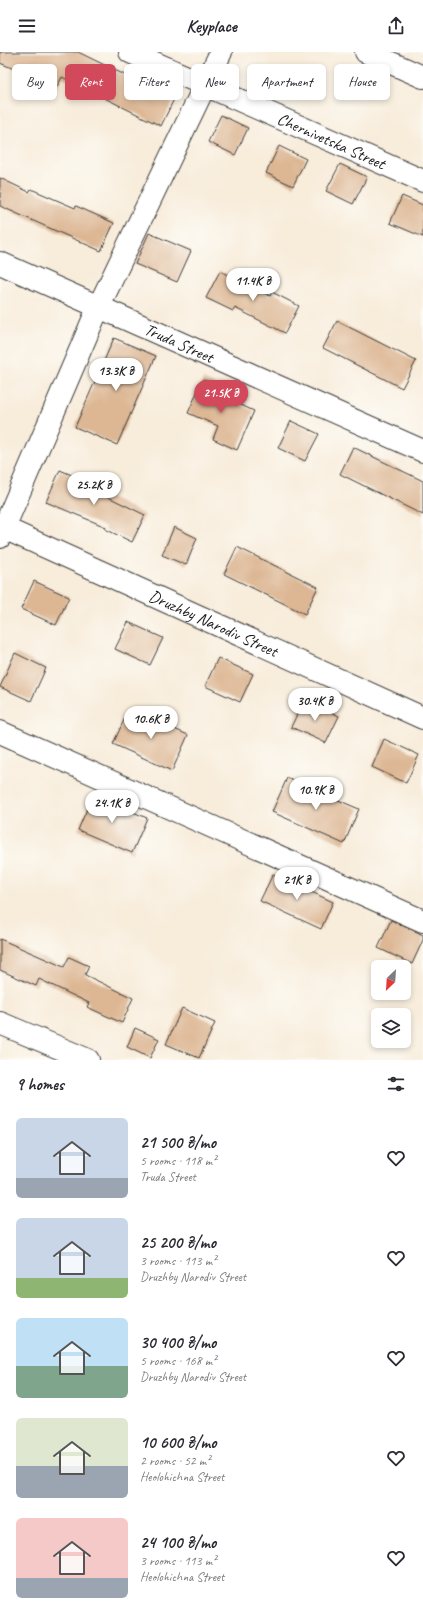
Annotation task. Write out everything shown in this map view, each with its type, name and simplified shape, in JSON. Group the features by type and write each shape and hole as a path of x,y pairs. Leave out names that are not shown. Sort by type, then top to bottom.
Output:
{"street":[{"name":"Chernivetska Street","path":"130,52 191,79"},
{"path":"216,64 221,52"},
{"path":"366,52 423,77"},
{"path":"2,533 99,306 199,100"},
{"name":"Chernivetska Street","path":"238,100 423,181"},
{"name":"Truda Street","path":"0,263 423,451"},
{"name":"Druzhby Narodiv Street","path":"2,533 423,718"},
{"path":"0,732 423,921"},
{"path":"0,1023 88,1060"}],"building":[{"path":"0,52 78,52 103,64 65,64 65,78 62,77 57,87 57,64 12,64 12,68 0,63"},
{"path":"116,71 124,75 124,100 174,100 161,126 108,100 116,100"},
{"path":"221,115 248,128 235,155 208,142"},
{"path":"279,146 306,159 293,186 266,173"},
{"path":"340,164 367,177 353,204 326,191"},
{"path":"0,178 29,192 31,189 75,208 76,206 114,223 101,251 0,206"},
{"path":"402,196 423,205 423,237 390,223"},
{"path":"149,233 191,251 177,282 135,264"},
{"path":"220,271 270,296 272,292 299,306 285,333 235,308 233,311 206,298"},
{"path":"337,321 416,361 402,388 323,348"},
{"path":"114,338 156,356 117,445 75,427"},
{"path":"203,379 224,389 221,396 254,411 237,450 213,439 218,426 188,413"},
{"path":"291,421 319,434 305,461 278,448"},
{"path":"353,447 423,481 423,515 340,474"},
{"path":"60,470 102,488 100,493 145,515 132,542 105,529 106,527 46,502"},
{"path":"174,527 197,538 186,565 162,555"},
{"path":"237,547 318,587 305,614 224,574"},
{"path":"34,581 69,597 56,625 21,609"},
{"path":"128,622 163,638 150,665 115,649"},
{"path":"15,653 46,668 31,701 0,687"},
{"path":"218,658 253,674 240,702 205,686"},
{"path":"304,700 339,716 326,743 291,727"},
{"path":"129,709 188,735 172,771 113,744"},
{"path":"384,739 419,755 406,783 372,767"},
{"path":"287,778 359,809 344,844 272,812"},
{"path":"93,795 147,818 132,853 78,830"},
{"path":"273,874 333,902 321,929 260,901"},
{"path":"391,920 423,935 423,940 412,964 411,960 404,960 378,948"},
{"path":"0,939 64,967 69,957 89,966 85,975 133,998 122,1023 87,1007 89,1003 39,979 36,986 0,970"},
{"path":"182,1008 215,1023 199,1058 166,1044"},
{"path":"135,1028 159,1039 150,1058 127,1047"}]}
